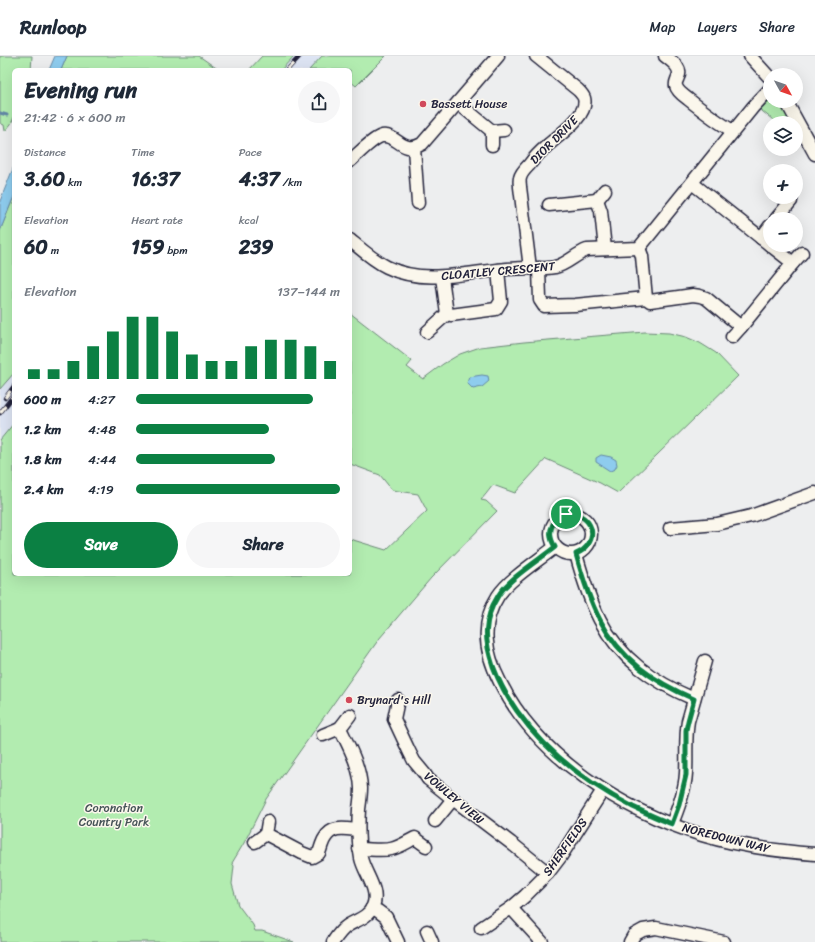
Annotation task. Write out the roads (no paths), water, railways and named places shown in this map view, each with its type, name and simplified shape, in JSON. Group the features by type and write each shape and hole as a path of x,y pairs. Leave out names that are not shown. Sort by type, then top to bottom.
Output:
{"street":[{"path":"352,159 375,140 383,136 391,137 403,146 414,148 422,144 498,56"},
{"name":"DIOR DRIVE","path":"536,56 584,96 584,104 580,113 569,128 542,150 526,168 520,179 520,187 540,300 544,312 575,305 646,298"},
{"path":"665,56 680,72 675,84 680,92 705,114 733,131"},
{"path":"750,56 763,70"},
{"path":"741,327 706,298 700,296 693,295 650,301 646,298 642,256 639,248 733,131 763,96"},
{"path":"458,103 492,131 504,130"},
{"path":"790,108 815,154"},
{"path":"492,131 492,145"},
{"path":"414,148 418,203"},
{"path":"692,183 763,239"},
{"path":"549,205 597,200 604,190"},
{"path":"597,200 601,211 605,249"},
{"path":"783,212 792,204"},
{"name":"CLOATLEY CRESCENT","path":"352,242 371,258 395,271 420,276 442,277 498,270 555,268 587,250 639,248"},
{"path":"779,252 793,264"},
{"path":"732,337 802,253"},
{"path":"426,332 447,314 451,315 496,309 502,301 498,270"},
{"path":"442,277 447,314"},
{"path":"670,528 717,524 750,516 815,493"},
{"path":"572,513 578,514 583,517 590,526 592,532 590,543 586,548 576,554 560,551 552,542 551,530 556,520 560,516 572,513"},
{"name":"NOREDOWN WAY","path":"555,547 506,586 498,595 487,623 486,632 488,654 504,690 527,725 546,746 580,774 632,807 703,835 745,845 782,851 815,854"},
{"path":"576,554 596,612 600,621 615,642 632,662 644,672 675,691 694,699"},
{"path":"672,824 679,805 686,775 686,730 705,661"},
{"name":"VOWLEY VIEW","path":"398,700 394,719 412,756 428,779 548,873"},
{"path":"323,735 340,728 350,715"},
{"path":"333,942 346,926 369,913 374,902 374,892 363,866 359,849 358,830 361,796 360,774 340,728"},
{"name":"SHERFIELDS","path":"481,928 511,908 548,873 561,856 603,790"},
{"path":"435,820 453,799"},
{"path":"255,842 267,828 297,851 312,857 319,853 325,838 332,830 358,830"},
{"path":"359,849 390,849 399,846 416,833 426,846"},
{"path":"372,908 386,917 398,942"},
{"path":"511,908 542,942"},
{"path":"630,942 634,935 643,930 656,928 724,942"}],"water":[{"path":"55,56 67,56 62,68 50,68"},
{"path":"12,171 12,201 0,231 0,201"},
{"path":"482,375 488,376 489,381 482,387 473,389 467,383 469,377"},
{"path":"601,455 611,457 616,460 617,465 615,469 610,471 596,462 596,458"}],"waterway":[{"path":"0,113 7,115"}],"railway":[{"path":"289,68 300,56"},
{"path":"5,398 12,389"},
{"path":"0,413 12,398"}],"place":[{"name":"Bassett House","path":"423,104"},
{"name":"Brynard's Hill","path":"349,700"}],"park label":[{"name":"Coronation Country Park","path":"114,815"}]}
